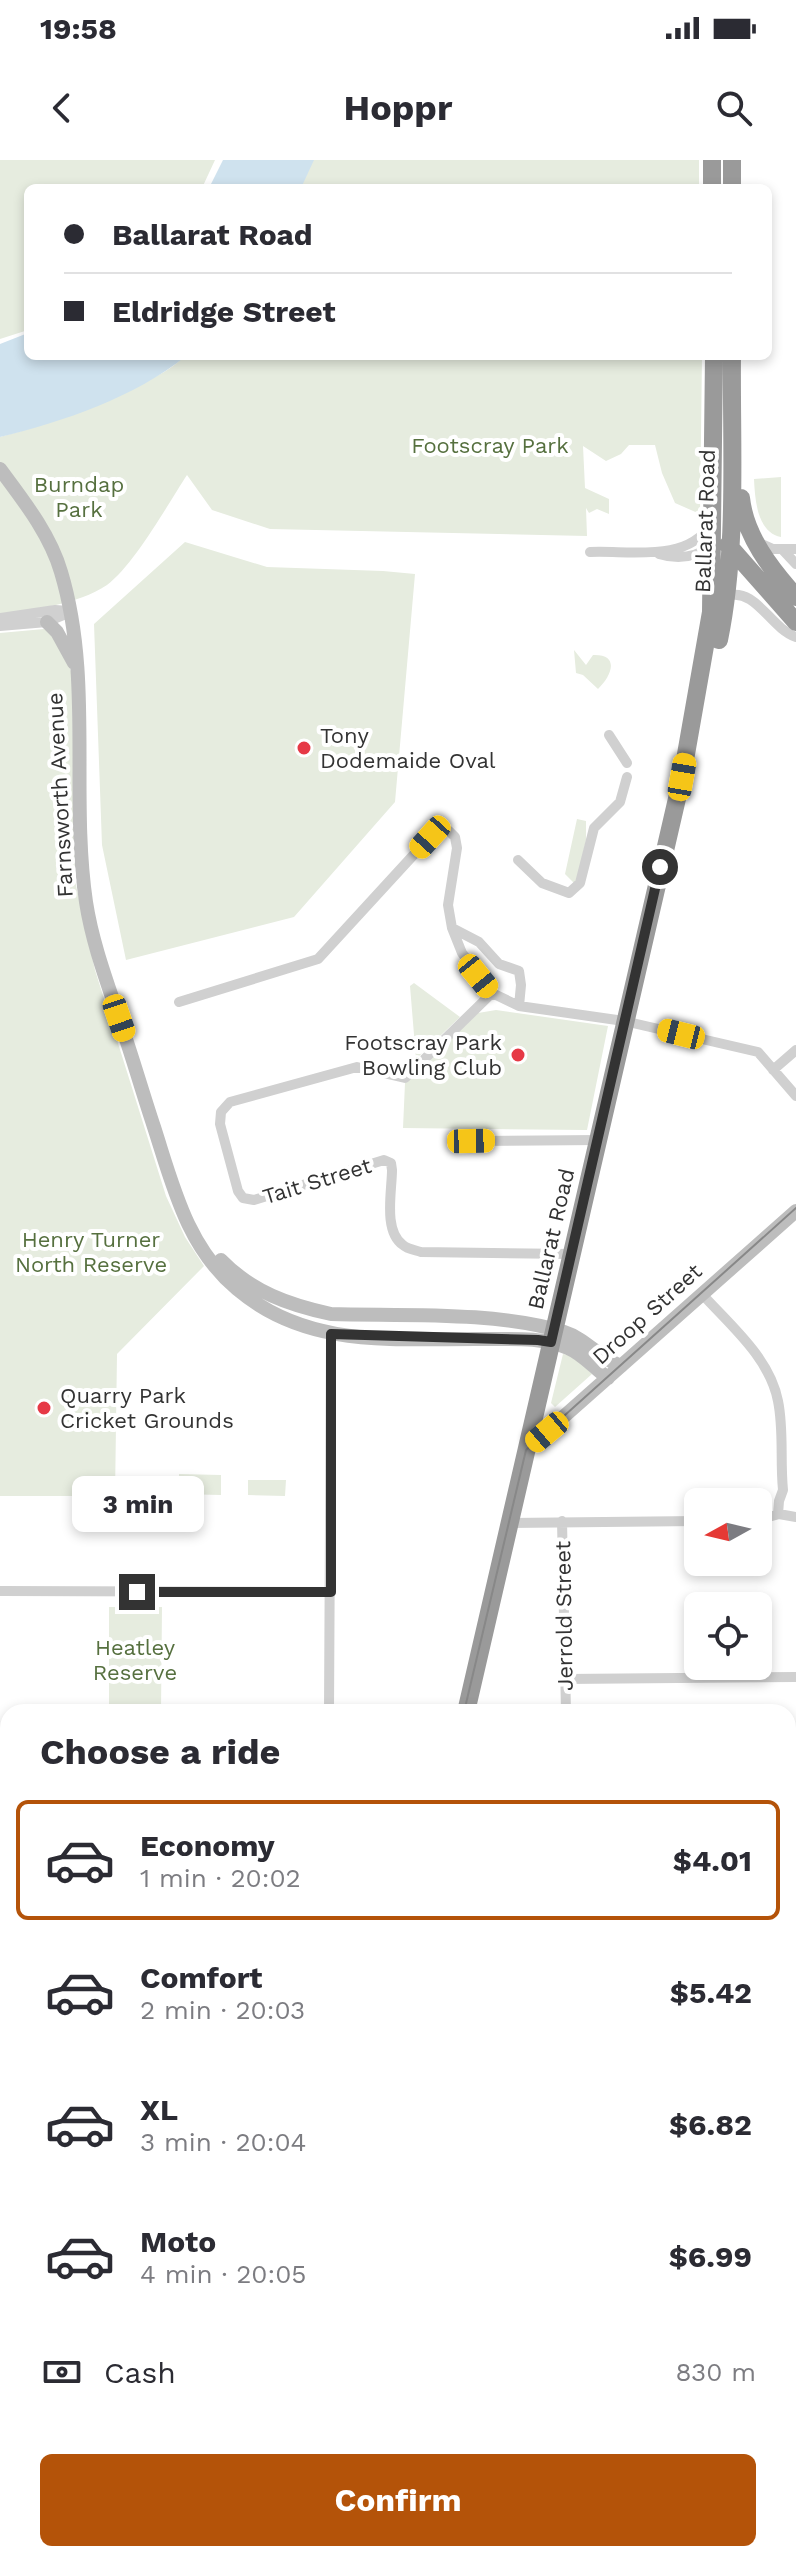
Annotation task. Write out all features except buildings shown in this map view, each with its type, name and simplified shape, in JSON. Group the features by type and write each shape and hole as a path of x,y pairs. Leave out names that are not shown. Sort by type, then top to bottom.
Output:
{"highway":[{"path":"712,160 712,184"},
{"path":"732,160 732,184"},
{"name":"Ballarat Road","path":"468,1704 682,777 724,539 713,511 714,360"},
{"name":"Ballarat Road","path":"682,777 697,740 727,596 724,539 732,360"},
{"path":"731,416 743,514 755,541 796,597"},
{"path":"724,539 796,622"}],"main road":[{"name":"Farnsworth Avenue","path":"0,469 43,531 61,570 74,626 86,902 101,961 169,1175 189,1229 204,1253 228,1281 276,1316 305,1328 331,1334 409,1338 538,1340 553,1336"},
{"path":"47,622 57,632 77,667"},
{"name":"Farnsworth Avenue","path":"169,1175 197,1230 214,1253 231,1271 272,1297 331,1314 498,1320 553,1336 579,1339 603,1358 621,1366"},
{"name":"Droop Street","path":"526,1450 796,1211"},
{"path":"331,1314 331,1334"},
{"path":"409,1338 410,1317"},
{"path":"451,1338 452,1318"},
{"name":"Farnsworth Avenue","path":"553,1336 608,1378"}],"street":[{"path":"590,552 677,549 694,543 708,529 713,511"},
{"path":"649,552 682,557 698,554 724,539"},
{"path":"755,541 768,548 796,549"},
{"path":"782,549 796,564"},
{"path":"727,596 736,594 748,597 780,629 796,637"},
{"path":"0,618 55,610 71,612"},
{"path":"0,626 47,622 71,612"},
{"path":"609,735 627,763"},
{"path":"518,860 542,883 569,893 580,883 594,828 620,802 627,777"},
{"path":"179,1002 318,959 430,837 440,831 449,831 455,837 457,848 448,905 452,928 462,953 492,993 519,1006 624,1021 758,1052 796,1096"},
{"path":"452,928 479,942 499,964 519,971 519,1006"},
{"name":"Tait Street","path":"492,993 405,1078 357,1067 230,1102 221,1112 220,1124 238,1191 243,1198 254,1200 384,1160 391,1163 393,1235 404,1246 421,1252 572,1254"},
{"path":"773,1070 796,1050"},
{"path":"456,1146 471,1141 599,1140"},
{"path":"702,1294 755,1353 775,1390 780,1414 783,1490 778,1514"},
{"path":"329,1704 331,1334"},
{"path":"772,1517 778,1514 796,1517"},
{"name":"Jerrold Street","path":"562,1521 566,1704"},
{"path":"510,1523 684,1521"},
{"path":"0,1591 331,1592"},
{"path":"565,1679 796,1677"}],"green space":[{"path":"0,160 215,160 204,184 24,184 24,331 0,339"},
{"path":"309,160 699,160 699,184 297,184"},
{"name":"Footscray Park","path":"180,360 702,360 700,514 675,503 662,473 655,445 629,445 621,454 606,461 583,446 585,488 609,499 609,514 597,509 589,513 586,508 587,536 270,529 212,510 187,475 139,549 107,585 69,602 0,614 0,437 55,421 106,401"},
{"path":"781,477 781,537 773,534 762,522 754,479"},
{"path":"185,542 267,567 415,574 395,802 294,917 126,960 102,845 94,624"},
{"name":"Henry Turner North Reserve","path":"44,629 59,642 72,675 75,881 95,970 166,1196 185,1237 204,1266 117,1354 115,1496 0,1496 0,633"},
{"path":"574,650 586,665 593,655 607,658 610,662 610,673 598,689 583,675 576,673"},
{"path":"577,819 586,821 586,840 576,885 565,874"},
{"path":"414,983 460,1017 416,1059 410,986"},
{"name":"Footscray Park Bowling Club","path":"496,1010 608,1026 587,1130 403,1128 405,1083 478,1013"},
{"path":"563,1354 573,1356 592,1374 555,1407 551,1403"},
{"path":"179,1474 221,1475 221,1495 179,1494"},
{"path":"248,1480 286,1480 285,1496 248,1495"},
{"name":"Heatley Reserve","path":"109,1607 162,1607 161,1704 109,1704"}],"water":[{"path":"223,160 314,160 303,184 211,184"},
{"path":"24,335 24,360 180,360 144,384 98,406 0,437 0,344"}],"tram line":[{"path":"466,1704 526,1450 796,1208"}],"place":[{"name":"Tony Dodemaide Oval","path":"304,748"},
{"name":"Footscray Park Bowling Club","path":"518,1055"},
{"name":"Quarry Park Cricket Grounds","path":"44,1408"}],"route":[{"path":"137,1592 331,1592 331,1334 347,1337 551,1342 660,867"}],"park label":[{"name":"Burndap Park","path":"79,496"}]}
